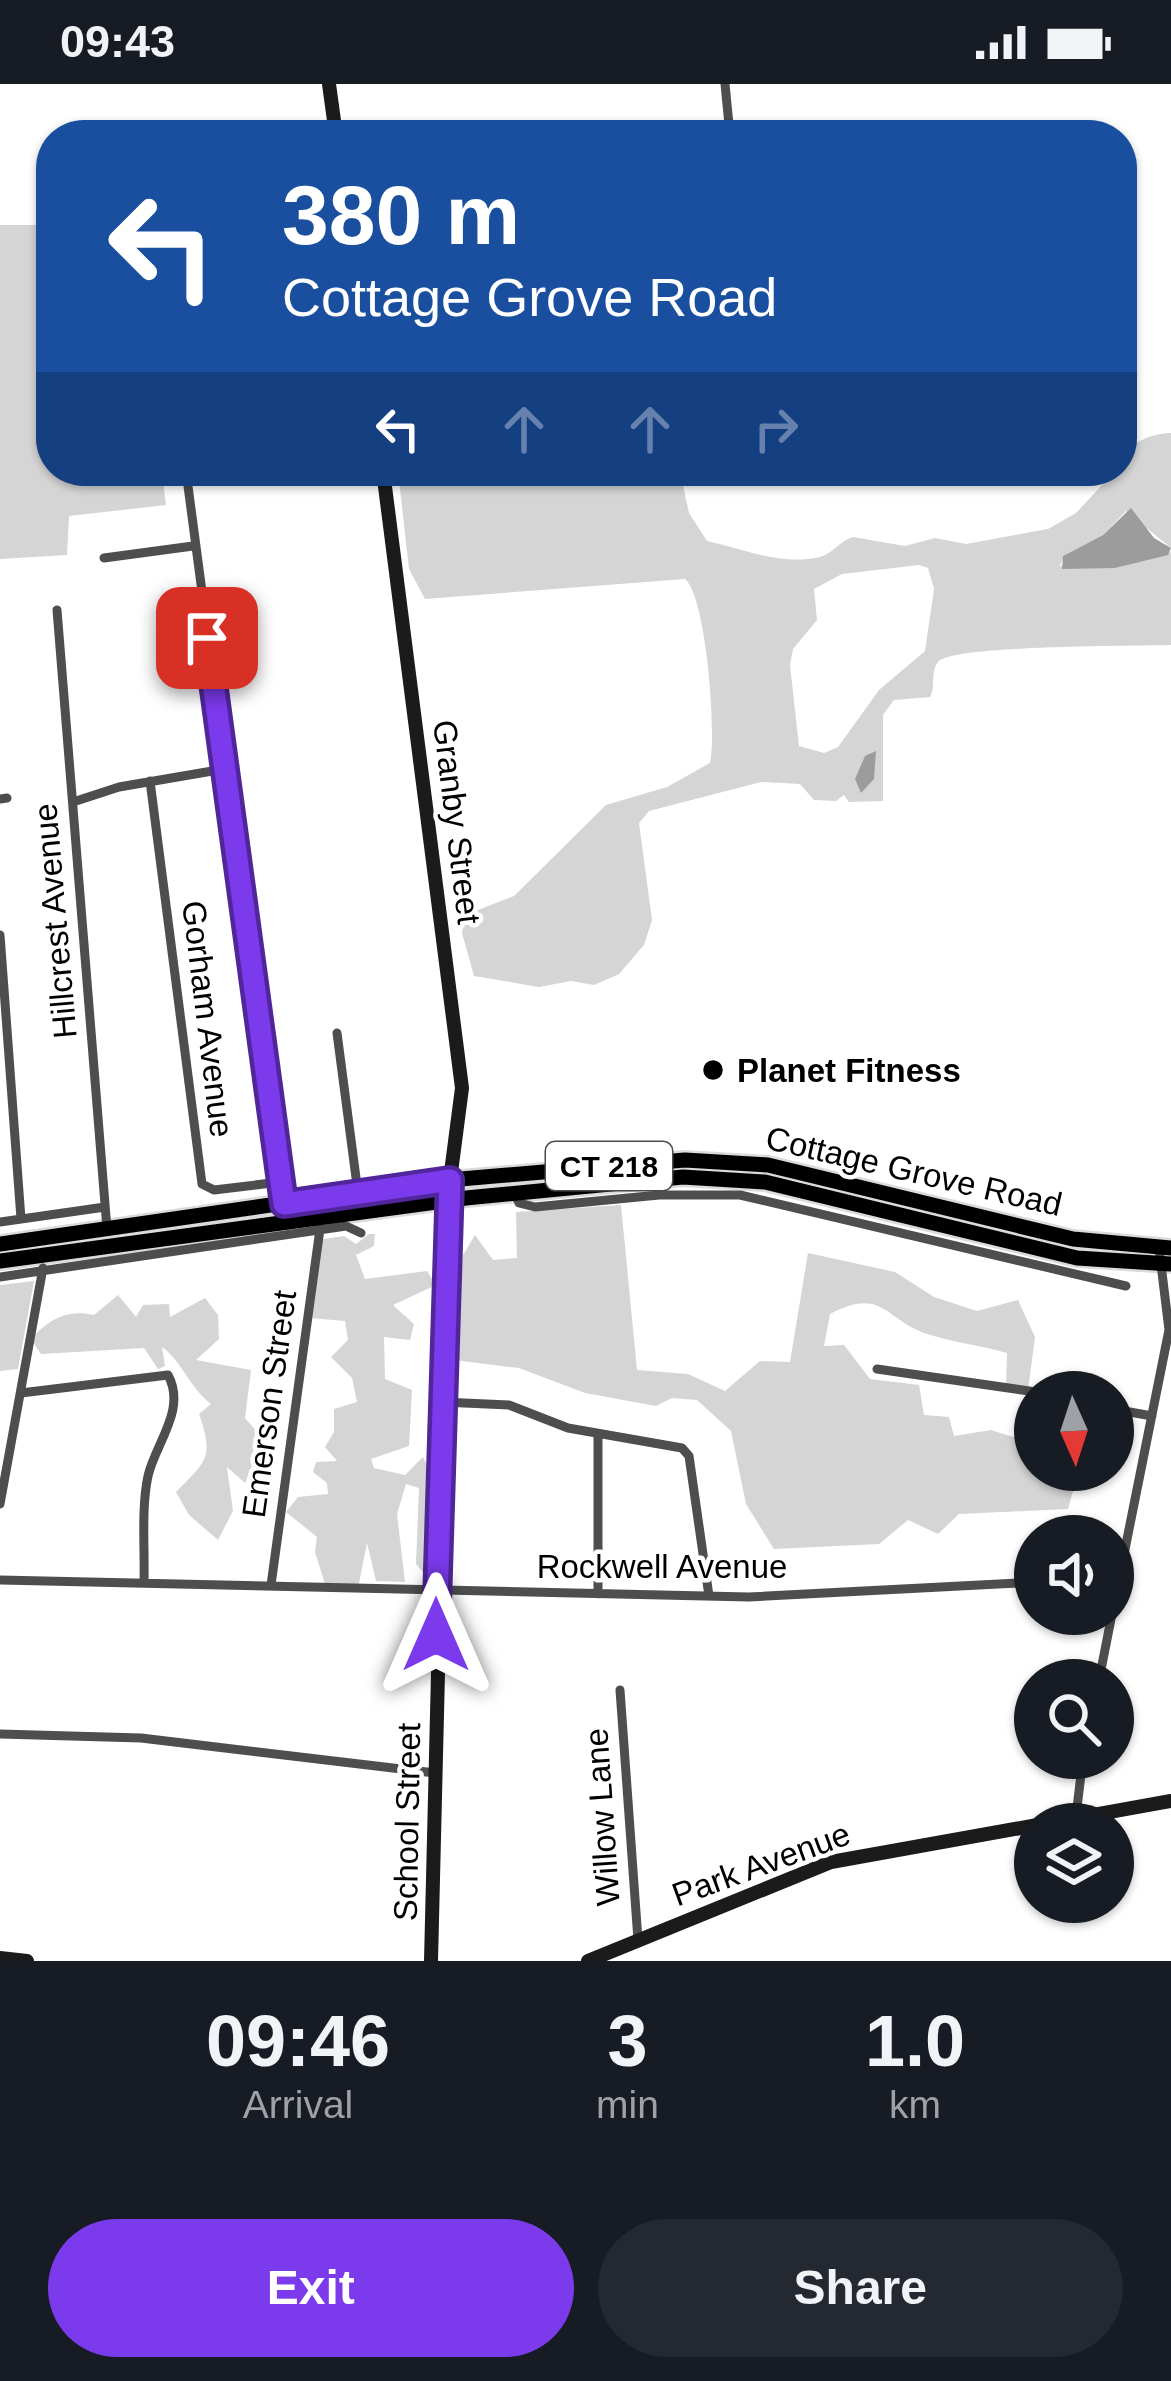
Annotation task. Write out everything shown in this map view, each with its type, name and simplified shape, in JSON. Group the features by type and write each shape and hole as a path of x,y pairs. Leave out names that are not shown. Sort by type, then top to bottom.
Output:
{"main road":[{"path":"328,84 334,120"},
{"name":"Granby Street","path":"385,486 461,1061 461,1111 450,1180"},
{"name":"Cottage Grove Road","path":"0,1244 41,1255 107,1228 450,1180 685,1160 767,1173 971,1223 1077,1258 1166,1256"},
{"name":"Cottage Grove Road","path":"0,1261 449,1200 622,1190 767,1173 851,1211 971,1223"},
{"name":"School Street","path":"430,1961 450,1180"},
{"name":"Park Avenue","path":"1134,1807 1171,1802"},
{"name":"Park Avenue","path":"588,1961 831,1862 1014,1828"},
{"path":"0,1958 26,1961"}],"street":[{"path":"725,84 729,120"},
{"path":"187,486 284,1204"},
{"path":"104,557 118,549 193,546"},
{"name":"Hillcrest Avenue","path":"57,610 107,1228"},
{"path":"73,802 150,781 224,770"},
{"name":"Gorham Avenue","path":"150,781 202,1182 212,1190 280,1182"},
{"path":"0,935 21,1219"},
{"path":"337,1033 358,1193"},
{"name":"Cottage Grove Road","path":"622,1190 728,1194 851,1211 1126,1286"},
{"path":"0,1222 105,1207"},
{"name":"Cottage Grove Road","path":"0,1277 41,1255 346,1226 361,1233"},
{"name":"Emerson Street","path":"271,1586 320,1229"},
{"path":"0,1504 41,1255"},
{"path":"1131,1515 1168,1330 1166,1256"},
{"path":"877,1369 1014,1389"},
{"path":"21,1393 168,1375 174,1386 167,1440 148,1478 144,1583"},
{"path":"442,1402 508,1405 598,1434 671,1443 689,1456 710,1596"},
{"path":"1134,1412 1152,1416"},
{"path":"598,1434 598,1594"},
{"name":"Rockwell Avenue","path":"0,1580 710,1596 1014,1583"},
{"name":"Willow Lane","path":"620,1690 638,1940"},
{"path":"0,1734 141,1738 435,1773"}],"shaded area":[{"path":"0,225 36,225 36,486 164,486 166,505 69,516 67,555 0,559"},
{"path":"1171,433 1171,548 1126,511 1103,535 1065,555 1060,566 1115,568 1171,552 1171,645 1009,649 950,656 934,670 930,697 894,700 883,715 883,801 849,802 844,795 836,801 814,800 800,784 761,782 649,811 639,823 652,920 644,945 619,974 594,985 571,981 539,987 474,976 462,933 465,915 514,896 606,805 667,787 710,763 711,696 704,637 685,579 425,599 409,569 400,486 683,486 689,513 707,541 776,558 805,559 825,555 853,537 905,546 935,538 966,544 1048,529 1076,513 1101,486 1137,486 1137,443","holes":["919,565 928,568 934,589 925,651 879,690 838,747 824,753 799,746 790,665 793,649 817,620 814,589 842,574"]},
{"path":"1131,508 1154,538 1171,548 1168,555 1115,568 1062,569 1063,556 1103,535"},
{"path":"876,751 874,779 861,793 855,779 865,756"},
{"path":"621,1205 637,1370 688,1374 725,1391 760,1361 790,1362 808,1253 895,1272 934,1297 977,1311 1018,1300 1035,1337 1031,1371 1014,1371 1014,1388 1006,1387 1007,1353 924,1333 872,1304 847,1306 830,1314 824,1346 844,1345 870,1379 919,1385 924,1415 949,1417 954,1436 991,1430 1014,1437 1014,1491 1073,1491 1068,1509 959,1514 938,1534 908,1520 879,1544 774,1549 746,1504 731,1431 697,1400 672,1398 656,1406 585,1393 519,1368 454,1360 463,1255 475,1235 493,1260 517,1258 516,1212"},
{"path":"375,1234 374,1246 356,1255 365,1279 427,1271 436,1285 393,1305 414,1324 410,1340 384,1337 385,1379 412,1390 409,1446 371,1459 374,1468 405,1475 423,1457 439,1490 432,1583 416,1564 419,1488 406,1484 397,1514 405,1582 376,1581 367,1543 358,1588 326,1587 315,1552 317,1537 286,1512 298,1497 328,1494 327,1483 313,1472 316,1462 337,1461 325,1447 334,1432 334,1409 357,1402 352,1378 331,1357 348,1340 345,1321 310,1318 318,1240 344,1236 356,1244"},
{"path":"34,1281 18,1369 0,1371 0,1285"},
{"path":"118,1295 136,1317 143,1305 169,1304 170,1317 205,1298 218,1315 219,1339 196,1360 251,1370 245,1418 263,1439 245,1483 227,1467 233,1511 218,1540 189,1515 176,1492 205,1458 199,1414 211,1404 169,1352 162,1347 165,1366 158,1369 144,1348 41,1354 31,1339 59,1317 94,1315"}],"place":[{"name":"Planet Fitness","path":"713,1070"}],"route":[{"path":"207,638 284,1204 450,1180 436,1635"}]}
